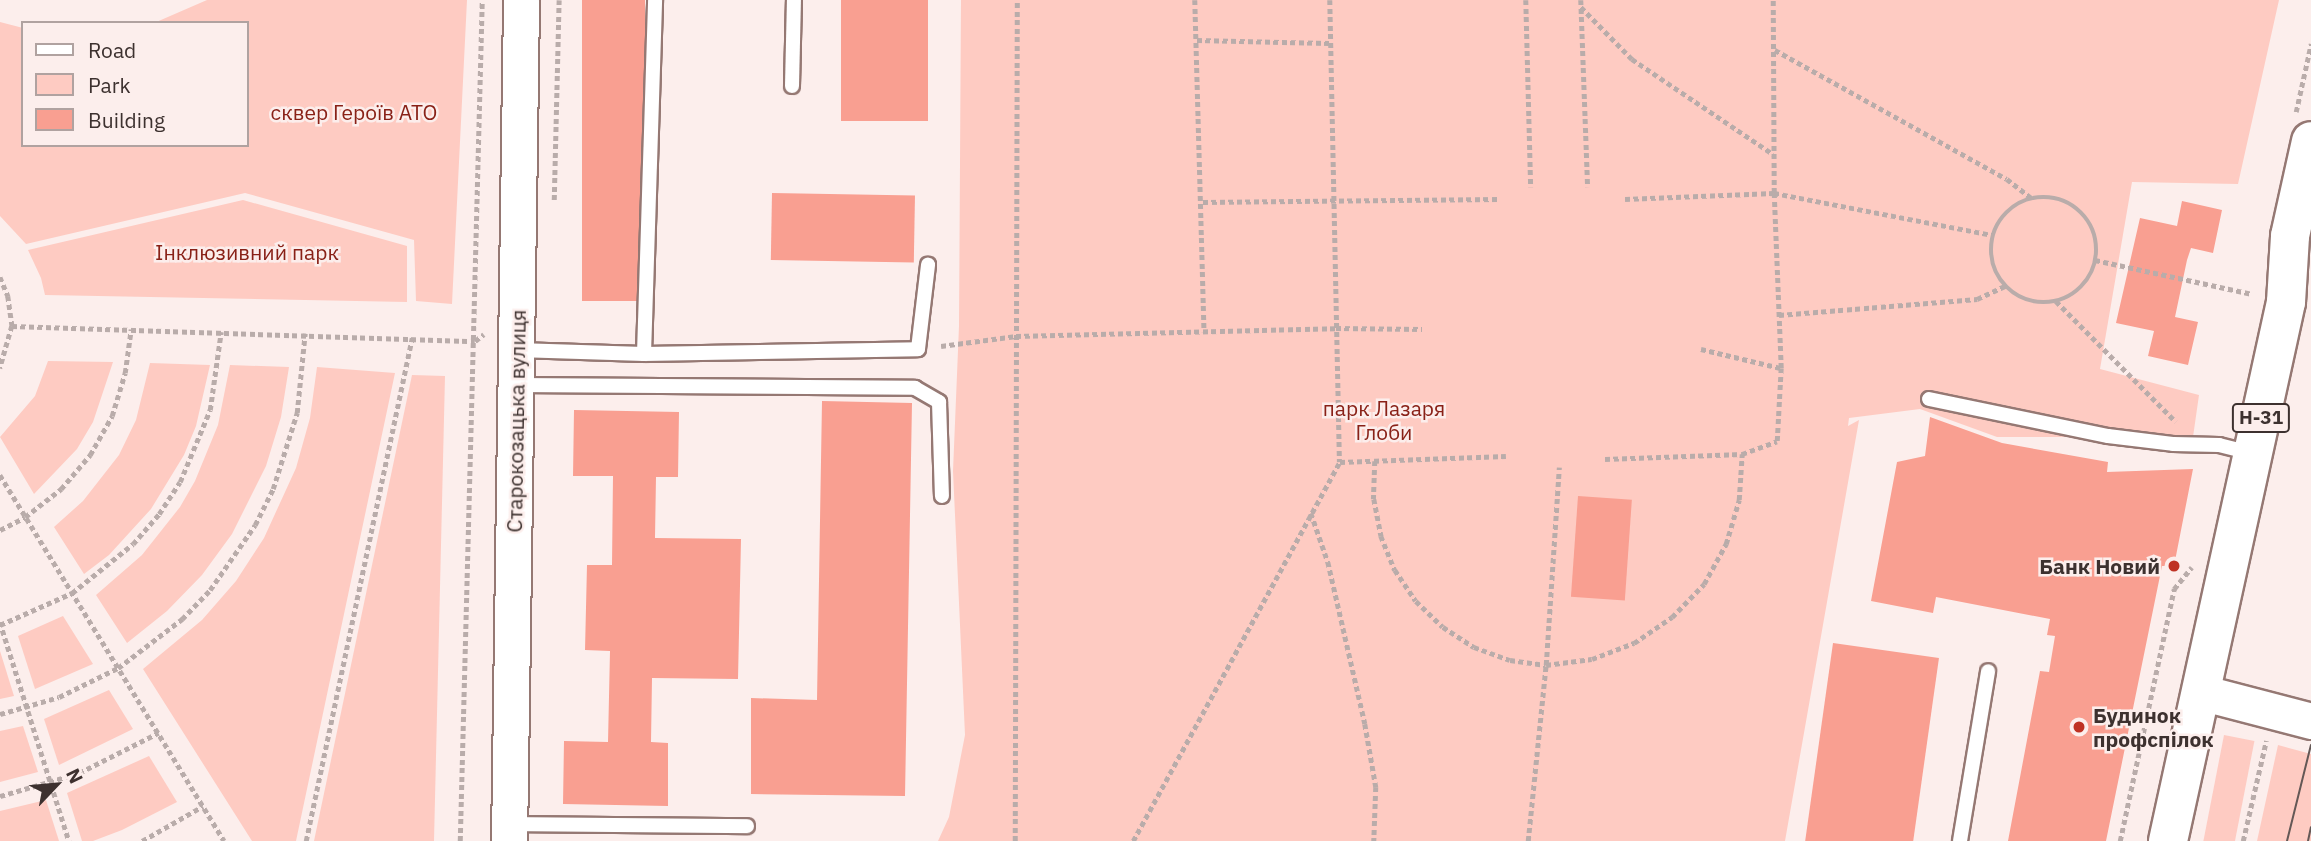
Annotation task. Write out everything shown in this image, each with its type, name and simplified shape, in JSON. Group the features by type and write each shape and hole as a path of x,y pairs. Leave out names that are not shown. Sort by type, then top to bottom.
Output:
{"main road":[{"name":"Н-31","path":"2168,841 2286,302 2290,236 2311,141"}],"street":[{"name":"Старокозацька вулиця","path":"509,833 516,385 504,340 521,0"},
{"path":"2200,692 2311,721"}],"lane":[{"path":"644,354 655,0"},
{"path":"792,86 794,0"},
{"path":"504,340 644,354 918,349 928,265"},
{"path":"516,385 915,388 939,402 942,496"},
{"path":"1929,399 2108,436 2173,444 2197,443 2253,454"},
{"path":"1960,841 1988,671"},
{"path":"509,833 747,826"}],"path":[{"path":"460,841 482,0"},
{"path":"1015,841 1017,0"},
{"path":"1195,0 1203,202 1204,332"},
{"path":"1133,841 1340,461 1329,0"},
{"path":"1526,0 1531,187"},
{"path":"1605,459 1742,454 1777,442 1782,368 1773,155 1773,0"},
{"path":"1581,3 1632,60 1773,155"},
{"path":"1581,3 1588,187"},
{"path":"1197,40 1329,43"},
{"path":"1774,50 2007,178 2031,198"},
{"path":"1625,198 1774,192 1993,235"},
{"path":"2031,198 2059,199 2082,213 2095,237 2095,260 2089,277 2080,288 2056,301 2029,301 2005,286 1992,262 1993,235 2007,211 2031,198"},
{"path":"1203,202 1500,199"},
{"path":"2095,260 2286,302"},
{"path":"0,277 8,296 12,326 0,368"},
{"path":"1779,315 1977,299 2005,286"},
{"path":"2056,301 2197,443"},
{"path":"12,326 504,340"},
{"path":"918,349 1016,336 1336,328 1422,329"},
{"path":"0,530 25,517 61,489 90,455 112,416 125,373 131,329"},
{"path":"69,841 0,624 72,593 133,544 159,514 180,482 210,410 221,332"},
{"path":"0,714 27,708 79,688 118,668 162,636 210,590 256,525 287,452 303,373 305,333"},
{"path":"306,841 412,338"},
{"path":"1701,349 1782,368"},
{"path":"1376,461 1374,499 1381,536 1395,570 1416,601 1443,627 1474,647 1510,660 1546,665 1592,659 1634,643 1672,617 1696,592 1726,544 1739,500 1742,454"},
{"path":"1340,461 1506,456"},
{"path":"1528,841 1546,665 1559,467"},
{"path":"0,475 224,841"},
{"path":"1311,512 1328,562 1367,737 1376,786 1374,841"},
{"path":"0,796 51,783 106,761 158,733"},
{"path":"2243,841 2267,733"},
{"path":"142,841 204,807"}],"green space":[{"name":"сквер Героїв АТО","path":"207,0 467,0 452,304 416,301 414,240 245,193 26,244 0,216 0,22 21,27 21,147 248,147 248,21 159,21"},
{"name":"парк Лазаря Глоби","path":"961,0 2279,0 2238,184 2132,182 2100,369 2199,395 2193,437 1997,437 1920,409 1849,418 1848,426 1859,420 1785,841 938,841 949,817 965,735 953,471 959,326"},
{"name":"Інклюзивний парк","path":"243,200 407,246 407,302 45,295 41,278 28,250"},
{"path":"48,361 113,362 93,422 77,449 34,494 0,437 35,396"},
{"path":"150,363 210,365 196,426 184,455 151,509 109,555 84,574 54,527 83,501 119,455 136,420"},
{"path":"230,365 289,367 281,417 266,466 232,534 202,575 167,611 127,643 96,595 142,555 180,507 195,481 218,425"},
{"path":"317,367 395,373 296,841 252,841 143,669 202,620 236,581 264,538 296,468 310,418"},
{"path":"412,375 445,376 434,841 314,841"},
{"path":"63,616 93,664 35,689 18,636"},
{"path":"0,651 14,696 0,699"},
{"path":"109,690 133,729 59,765 44,719"},
{"path":"23,726 38,772 0,782 0,731"},
{"path":"2224,735 2254,741 2235,841 2203,841"},
{"path":"2278,745 2311,754 2311,841 2257,841"},
{"path":"149,756 177,802 122,830 93,841 82,841 67,793"},
{"path":"46,800 59,841 0,841 0,811"}],"building":[{"path":"582,0 645,0 645,301 582,301"},
{"path":"841,0 928,0 928,121 841,121"},
{"path":"772,193 915,195 914,262 771,260"},
{"path":"2182,201 2222,210 2213,253 2191,248 2187,260 2175,317 2198,322 2188,365 2148,356 2154,331 2116,323 2140,218 2177,226"},
{"path":"822,401 912,403 905,796 751,794 751,698 817,700"},
{"path":"574,410 679,412 678,477 656,477 655,538 741,539 738,679 652,678 651,742 668,743 668,806 563,804 564,741 608,742 610,651 585,650 587,565 612,565 613,476 573,476"},
{"name":"Будинок профспілок","path":"1930,417 2002,443 2108,462 2107,472 2193,469 2174,566 2162,566 2106,841 2008,841 2040,671 2049,672 2055,636 2047,635 2050,619 1936,597 1933,613 1871,601 1897,462 1925,456"},
{"path":"1578,496 1632,500 1625,601 1571,597"},
{"path":"1833,643 1939,658 1913,841 1805,841"}],"tram line":[{"path":"2287,841 2311,745"},
{"path":"2308,841 2311,827"}],"place":[{"name":"Банк Новий","path":"2174,566"},
{"name":"Будинок профспілок","path":"2079,727"}]}
